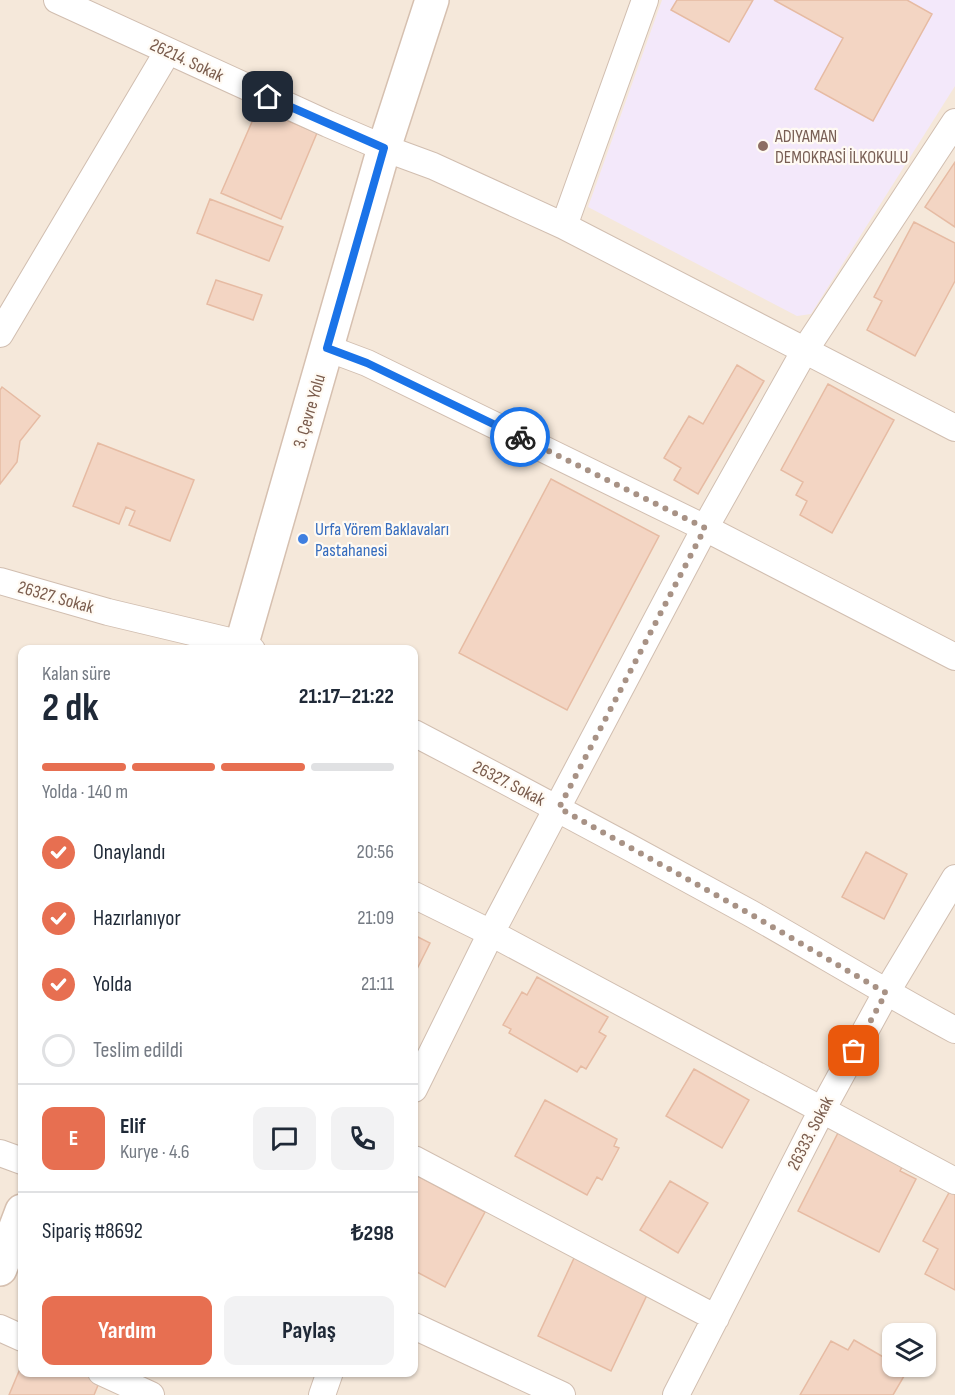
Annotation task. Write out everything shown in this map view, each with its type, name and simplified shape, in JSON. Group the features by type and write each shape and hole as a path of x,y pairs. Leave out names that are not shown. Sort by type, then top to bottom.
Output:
{"main road":[{"name":"3. Çevre Yolu","path":"245,645 384,148 432,0"},
{"path":"0,1269 18,1222"}],"street":[{"name":"26214. Sokak","path":"57,0 384,148 433,166 564,226 955,428"},
{"path":"564,226 645,0"},
{"path":"0,334 168,51"},
{"path":"418,1081 491,933 705,528 806,350 955,122"},
{"path":"327,348 367,363 705,528 955,657"},
{"name":"26327. Sokak","path":"0,581 233,645"},
{"name":"26327. Sokak","path":"418,735 559,808 955,1030"},
{"name":"26333. Sokak","path":"676,1395 822,1110 886,993 955,878"},
{"path":"418,897 491,933 955,1181"},
{"path":"0,1153 18,1160"},
{"path":"418,1162 716,1318"},
{"path":"0,1328 18,1336"},
{"path":"418,1328 562,1395"},
{"path":"112,1377 151,1395"},
{"path":"322,1395 328,1377"}],"shaded area":[{"path":"0,0 955,0 955,1395 0,1395"},
{"name":"ADIYAMAN DEMOKRASİ İLKOKULU","path":"662,0 955,0 955,86 811,314 797,316 588,207"}],"building":[{"path":"677,0 753,0 729,42 671,10"},
{"path":"774,0 907,0 932,14 873,121 815,89 843,38"},
{"path":"258,108 317,133 281,219 221,193"},
{"path":"955,162 955,227 925,207"},
{"path":"210,199 283,227 269,261 197,233"},
{"path":"914,222 955,243 955,281 915,356 867,330 882,301 874,297"},
{"path":"216,280 262,295 253,320 207,304"},
{"path":"737,365 764,381 698,494 674,480 681,468 664,458 689,416 703,424"},
{"path":"828,384 894,420 832,533 800,515 807,501 796,495 803,482 781,470"},
{"path":"2,387 40,416 20,441 17,462 0,484 0,390"},
{"path":"98,443 194,480 170,541 129,525 135,511 126,507 119,524 73,506"},
{"path":"551,479 659,536 567,710 459,653"},
{"path":"866,852 907,874 884,919 842,897"},
{"path":"418,937 430,943 418,967"},
{"path":"537,977 608,1017 599,1032 606,1036 586,1069 581,1066 577,1072 509,1033 511,1029 503,1025 522,992 527,995"},
{"path":"694,1069 749,1100 722,1148 666,1116"},
{"path":"545,1100 617,1139 614,1146 619,1148 602,1180 597,1177 587,1195 515,1156"},
{"path":"840,1129 905,1162 900,1171 916,1179 879,1252 798,1211"},
{"path":"418,1176 485,1212 445,1287 418,1273"},
{"path":"670,1181 708,1203 678,1253 640,1230"},
{"path":"951,1189 955,1191 955,1290 925,1274 938,1249 923,1241"},
{"path":"575,1256 613,1274 611,1278 647,1295 611,1371 538,1336"},
{"path":"854,1340 882,1356 882,1377 904,1377 893,1395 800,1395 831,1341 848,1350"},
{"path":"18,1374 18,1377 101,1378 94,1395 9,1395"}],"way so far":[{"path":"520,437 705,528 559,808 752,915 886,993 854,1051"}],"place":[{"name":"ADIYAMAN DEMOKRASİ İLKOKULU","path":"763,146"},
{"name":"Urfa Yörem Baklavaları Pastahanesi","path":"303,539"}],"route":[{"path":"268,97 384,148 327,348 367,363 520,437"}]}
